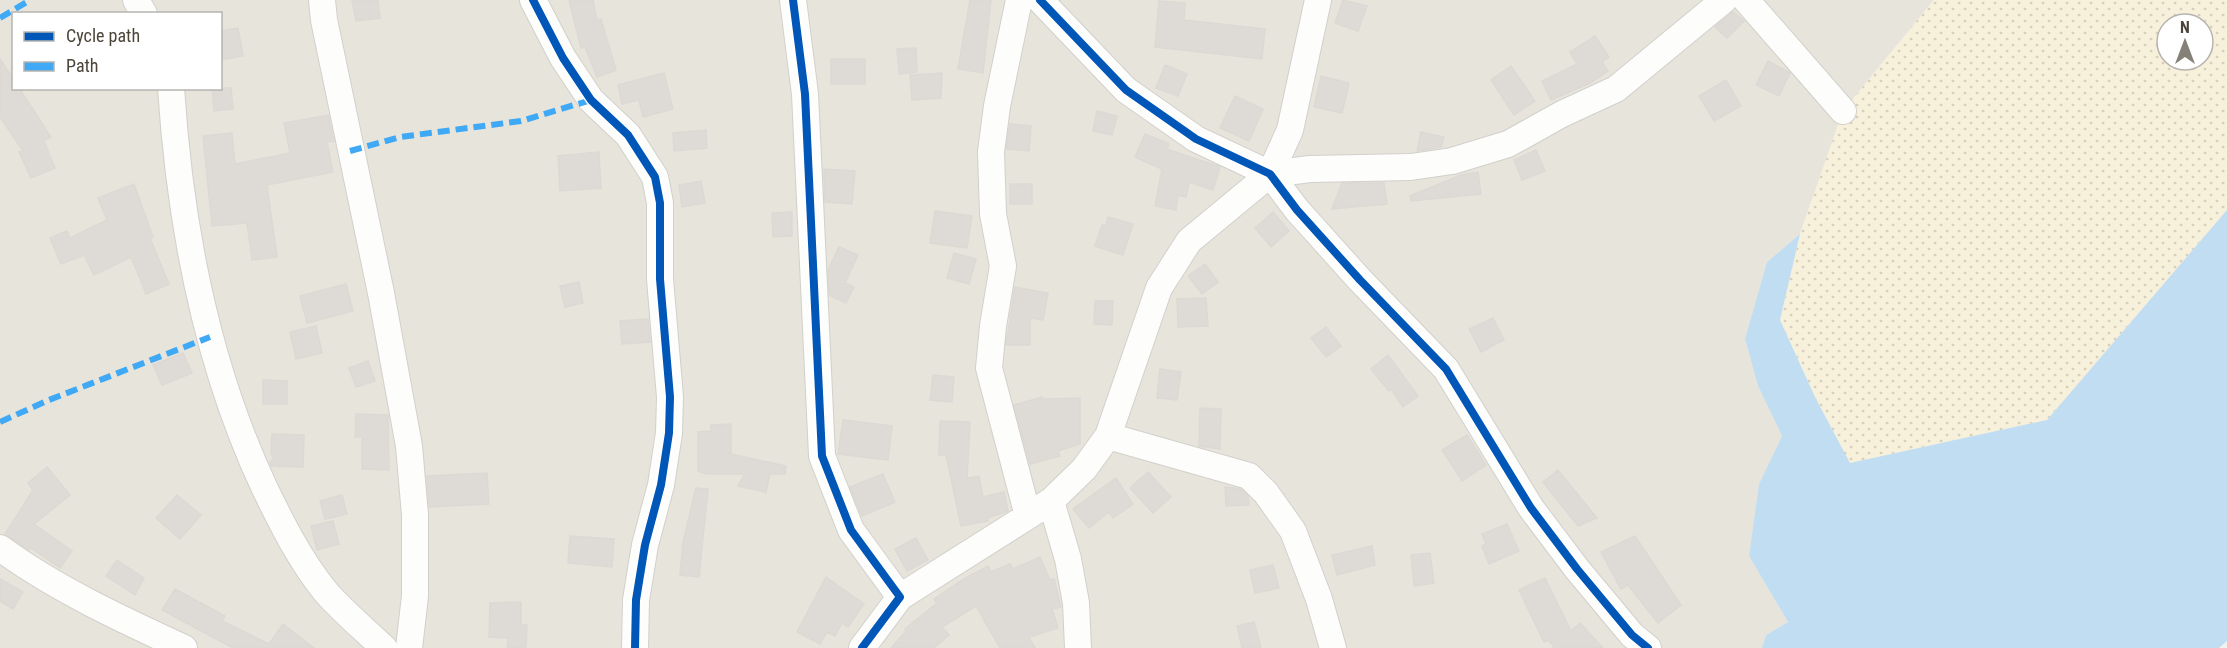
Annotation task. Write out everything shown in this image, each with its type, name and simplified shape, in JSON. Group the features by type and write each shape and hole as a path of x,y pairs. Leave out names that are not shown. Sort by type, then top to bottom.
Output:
{"street":[{"path":"322,0 324,20 381,293 409,446 415,538 415,596 409,648"},
{"path":"533,0 563,58 591,100 628,135 655,177 660,203 660,279 670,397 669,434 661,485 645,545 636,600 635,648"},
{"path":"793,0 805,94 822,456 851,530 900,597"},
{"path":"1019,0 997,106 991,152 993,214 1003,266 989,368 1028,516"},
{"path":"1040,0 1126,90 1196,139 1270,174 1297,210 1360,280 1446,369 1531,508 1577,569 1632,634 1648,648"},
{"path":"862,648 900,597 1051,501 1084,469 1108,436 1159,288 1189,242 1270,174 1290,130 1318,0"},
{"path":"1270,174 1310,168 1411,166 1452,161 1508,144 1562,114 1616,89 1724,0"},
{"path":"1746,0 1843,111"},
{"path":"171,90 175,158 197,280 222,379 251,458 286,532 325,591 384,648"},
{"path":"1108,436 1249,476 1266,493 1293,531 1319,599 1334,648"},
{"path":"1051,501 1068,559 1076,603 1078,648"},
{"path":"0,548 21,564 129,623 184,648"}],"shaded area":[{"path":"0,0 1934,0 1843,111 1800,234 1767,262 1745,339 1758,386 1782,436 1759,484 1749,556 1788,622 1766,635 1762,648 0,648"}],"sand":[{"path":"1934,0 2227,0 2227,210 2047,420 1849,463 1815,397 1780,320 1800,234 1843,111"}],"water":[{"path":"2227,210 2227,641 2219,648 1762,648 1766,635 1788,622 1749,556 1759,484 1782,436 1758,386 1745,339 1767,262 1800,234 1780,320 1815,397 1850,463 2047,420"}],"building":[{"path":"352,0 378,0 380,18 356,21"},
{"path":"569,0 593,0 597,20 601,19 616,70 597,77 585,47 581,48"},
{"path":"970,0 991,0 983,73 958,69"},
{"path":"1343,0 1367,6 1358,31 1335,23"},
{"path":"1159,1 1185,3 1184,20 1265,29 1262,59 1155,47"},
{"path":"1733,12 1744,21 1727,38 1715,27"},
{"path":"238,28 243,56 222,60 222,31"},
{"path":"1595,36 1609,57 1602,62 1608,71 1590,83 1551,100 1542,81 1577,64 1570,52"},
{"path":"916,48 917,72 899,74 897,49"},
{"path":"0,59 12,77 12,90 20,90 51,137 44,141 55,168 31,178 19,152 23,151 0,117"},
{"path":"831,59 865,59 865,84 831,84"},
{"path":"1768,61 1790,73 1779,96 1756,85"},
{"path":"1165,65 1187,74 1178,96 1156,88"},
{"path":"1511,66 1535,101 1514,115 1491,80"},
{"path":"664,73 673,109 643,117 639,100 622,104 618,85"},
{"path":"942,73 941,98 912,100 910,75"},
{"path":"1321,76 1349,83 1342,113 1314,107"},
{"path":"1726,80 1741,106 1714,121 1699,96"},
{"path":"231,88 233,109 214,111 212,90"},
{"path":"1235,96 1263,109 1249,141 1220,128"},
{"path":"1097,111 1117,116 1112,135 1093,131"},
{"path":"328,115 334,141 327,142 333,172 267,185 277,257 252,260 247,223 212,226 203,136 232,133 235,164 290,153 284,123"},
{"path":"1010,124 1031,126 1029,151 1006,149"},
{"path":"706,130 707,148 674,151 673,133"},
{"path":"1421,132 1444,137 1441,147 1417,151"},
{"path":"1145,134 1169,144 1167,149 1220,167 1213,190 1189,182 1186,197 1178,195 1176,210 1155,206 1162,169 1135,157"},
{"path":"1536,150 1545,171 1522,180 1514,160"},
{"path":"599,152 601,188 560,191 558,156"},
{"path":"824,169 855,171 852,204 825,202"},
{"path":"1478,172 1481,194 1411,201 1410,196 1461,175"},
{"path":"701,181 705,203 682,207 679,185"},
{"path":"1342,183 1384,183 1387,204 1332,209"},
{"path":"134,184 153,237 150,238 169,284 146,294 131,257 94,275 84,255 61,264 50,238 67,231 70,238 107,220 98,198"},
{"path":"1010,184 1032,184 1032,204 1010,204"},
{"path":"935,211 972,216 967,248 930,243"},
{"path":"792,212 792,236 773,237 772,213"},
{"path":"1273,212 1289,231 1271,247 1255,228"},
{"path":"1108,217 1133,224 1123,255 1095,246 1102,225 1106,226"},
{"path":"839,247 858,255 845,283 854,287 846,303 829,295 828,270"},
{"path":"954,253 976,259 969,284 947,278"},
{"path":"1205,264 1218,282 1202,294 1188,276"},
{"path":"579,282 583,303 565,307 560,286"},
{"path":"346,284 353,311 307,323 300,296"},
{"path":"1015,287 1048,293 1043,320 1030,318 1030,345 1006,345"},
{"path":"1206,298 1208,326 1178,327 1177,299"},
{"path":"1095,301 1113,301 1112,325 1094,324"},
{"path":"1493,318 1504,340 1481,352 1469,329"},
{"path":"648,319 650,342 622,344 620,321"},
{"path":"316,326 322,353 296,359 290,332"},
{"path":"1326,327 1341,346 1326,357 1311,338"},
{"path":"183,353 192,373 162,385 153,365"},
{"path":"1388,355 1418,396 1403,407 1391,389 1389,391 1371,369"},
{"path":"368,361 375,381 356,387 349,368"},
{"path":"1160,369 1181,372 1177,400 1157,398"},
{"path":"933,375 954,377 952,402 930,400"},
{"path":"263,380 287,381 287,404 263,404"},
{"path":"1042,397 1043,399 1080,398 1080,444 1058,451 1060,456 1030,464 1014,405"},
{"path":"1200,408 1221,409 1220,449 1199,446"},
{"path":"356,414 388,415 389,470 362,469 362,437 355,437"},
{"path":"843,420 892,426 888,460 838,454"},
{"path":"940,421 970,422 967,478 979,476 983,497 1004,492 1008,511 987,518 988,521 961,526 946,455 939,455"},
{"path":"731,424 731,454 786,466 785,474 770,474 766,492 738,486 745,474 706,474 698,471 698,432 711,431 711,425"},
{"path":"272,434 304,435 303,467 271,466 270,463 274,457 271,454"},
{"path":"1467,435 1486,465 1462,481 1442,450"},
{"path":"47,467 70,495 34,524 72,551 60,568 5,534 33,490 28,483"},
{"path":"1558,470 1597,518 1578,526 1543,482"},
{"path":"1148,472 1171,497 1153,513 1130,488"},
{"path":"487,473 489,504 429,507 427,476"},
{"path":"883,474 895,502 862,516 850,487"},
{"path":"1116,478 1133,504 1113,518 1109,512 1089,528 1073,509"},
{"path":"1225,487 1241,489 1248,496 1249,505 1226,506"},
{"path":"696,488 708,489 699,577 680,575 683,542"},
{"path":"177,495 201,515 180,539 156,518"},
{"path":"342,495 347,514 325,519 320,501"},
{"path":"333,521 339,544 317,550 311,526"},
{"path":"1507,524 1519,551 1489,564 1482,546 1486,544 1482,534"},
{"path":"570,536 614,539 612,567 568,563"},
{"path":"1635,536 1681,605 1658,623 1628,585 1621,589 1601,552"},
{"path":"916,538 928,560 907,571 895,549"},
{"path":"1372,546 1375,565 1337,575 1332,555"},
{"path":"1430,553 1434,583 1414,586 1411,555"},
{"path":"1040,557 1050,580 1054,579 1061,607 1052,609 1058,628 1029,637 1035,648 1000,648 976,606 942,627 949,635 934,648 891,648 906,631 905,629 937,603 934,599 964,579 988,566 991,572 1010,564 1013,569"},
{"path":"117,560 144,578 135,595 106,576"},
{"path":"1273,565 1279,588 1255,593 1250,570"},
{"path":"826,577 864,604 848,627 842,623 835,636 827,632 820,644 797,632"},
{"path":"1545,578 1571,631 1580,623 1603,648 1553,648 1548,640 1544,642 1519,590"},
{"path":"0,579 23,592 13,609 0,601"},
{"path":"175,589 225,616 222,621 269,644 283,624 314,648 233,648 162,610"},
{"path":"521,602 521,625 527,625 526,648 507,647 508,638 489,637 490,603"},
{"path":"1254,622 1261,648 1242,648 1237,626"}],"marked path":[{"path":"0,18 30,0"},
{"path":"350,151 400,137 521,121 591,100"},
{"path":"0,422 49,400 210,337"}],"cycle path":[{"path":"533,0 563,58 591,100 628,135 655,177 660,203 660,279 670,397 669,433 661,485 645,545 636,600 635,648"},
{"path":"793,0 805,94 822,456 851,530 900,597 862,648"},
{"path":"1040,0 1126,90 1196,139 1270,174 1297,210 1360,280 1446,369 1531,508 1577,569 1632,635 1648,648"}]}
